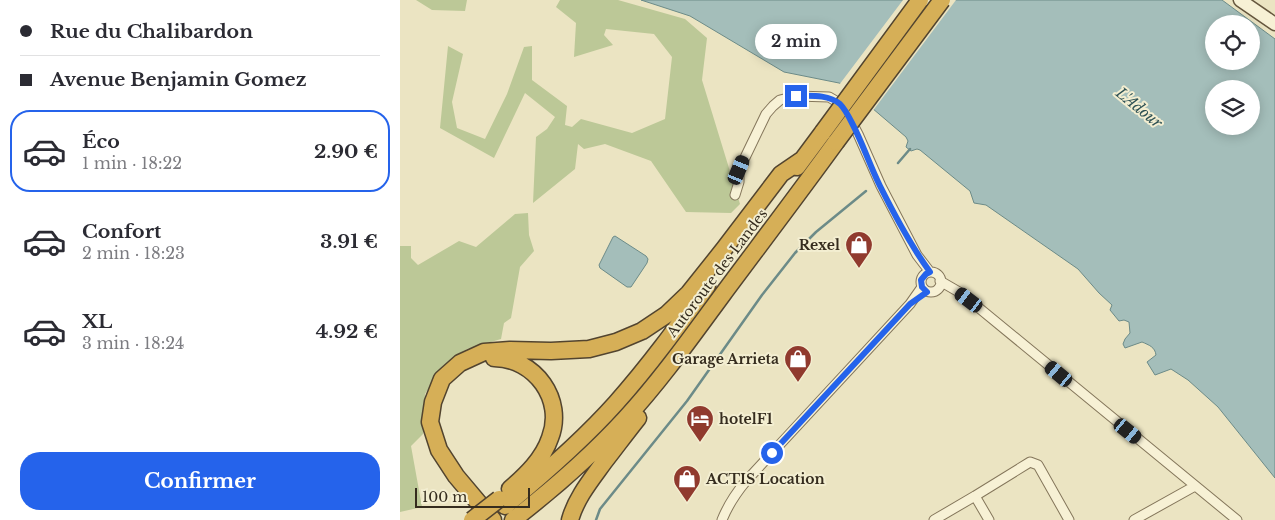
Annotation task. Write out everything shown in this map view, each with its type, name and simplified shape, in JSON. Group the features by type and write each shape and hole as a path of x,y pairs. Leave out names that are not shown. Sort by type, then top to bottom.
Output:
{"highway":[{"name":"Autoroute des Landes","path":"508,511 590,430 635,381 803,159 920,0"},
{"name":"Autoroute des Landes","path":"486,520 548,492 581,463 625,418 669,366 942,0"},
{"path":"493,520 456,476 439,450 430,422 433,402 442,379 460,363 478,354 510,350 551,351 589,349 616,342 642,331 666,315 689,293 781,174 803,159"},
{"path":"570,520 592,478 672,372 764,239"},
{"path":"460,363 476,359 497,358 505,358 519,363 532,371 541,381 549,392 554,408 552,433 547,447 529,472 508,511 472,520"}],"main road":[{"path":"1240,0 1275,24"}],"street":[{"path":"735,195 739,182 739,170 766,114 780,100 796,96 829,98 840,104 849,117 880,186 926,275"},
{"path":"722,520 728,506 746,481 910,304 928,290 940,286 938,276 934,273 926,275 921,283 928,290 959,292"},
{"path":"940,281 959,292 1237,520"},
{"path":"934,520 1030,462 1038,464 1069,520"},
{"path":"1134,520 1195,486"},
{"path":"975,496 989,520"}],"green space":[{"path":"416,0 467,0 465,11 432,10"},
{"path":"560,0 618,0 685,19 707,38 702,80 740,204 731,213 686,212 651,161 605,144 584,149 578,144 575,169 533,203 536,137 547,129 555,117 525,93 494,158 440,128 448,46 463,54 452,102 457,128 485,139 507,94 524,47 532,46 532,80 567,106 565,125 572,127 581,119 632,133 665,119 672,57 654,34 606,29 604,35 613,45 574,57 576,23 556,7"},
{"path":"528,213 529,235 534,251 520,267 511,318 504,323 501,339 467,349 443,366 425,394 423,434 411,446 422,507 400,512 400,246 411,246 411,258 418,265 459,241 476,247 515,214"}],"water":[{"name":"L'Adour","path":"641,0 1222,0 1242,15 1205,15 1205,70 1260,70 1260,28 1275,39 1275,478 1218,407 1188,380 1171,369 1155,375 1147,362 1156,355 1151,347 1142,342 1125,348 1123,344 1130,333 1129,322 1119,321 1110,310 1112,305 1078,269 986,205 974,203 970,191 920,150 911,151 906,147 908,141 906,137 845,85 784,72 690,16"},
{"path":"615,236 648,259 631,287 627,287 600,268 599,265"}],"pier":[{"path":"903,0 956,0 872,112 839,85"}],"waterway":[{"path":"898,163 910,149"},
{"path":"596,520 600,509 687,401 762,295 795,253 816,232 866,191"}],"place":[{"name":"Rexel","path":"859,269"},
{"name":"Garage Arrieta","path":"798,383"},
{"name":"hotelF1","path":"700,443"},
{"name":"ACTIS Location","path":"687,503"}],"route":[{"path":"772,453 910,304 927,292 922,287 921,280 922,277 930,272 917,255 880,186 858,134 840,104 829,98 796,96"}]}
